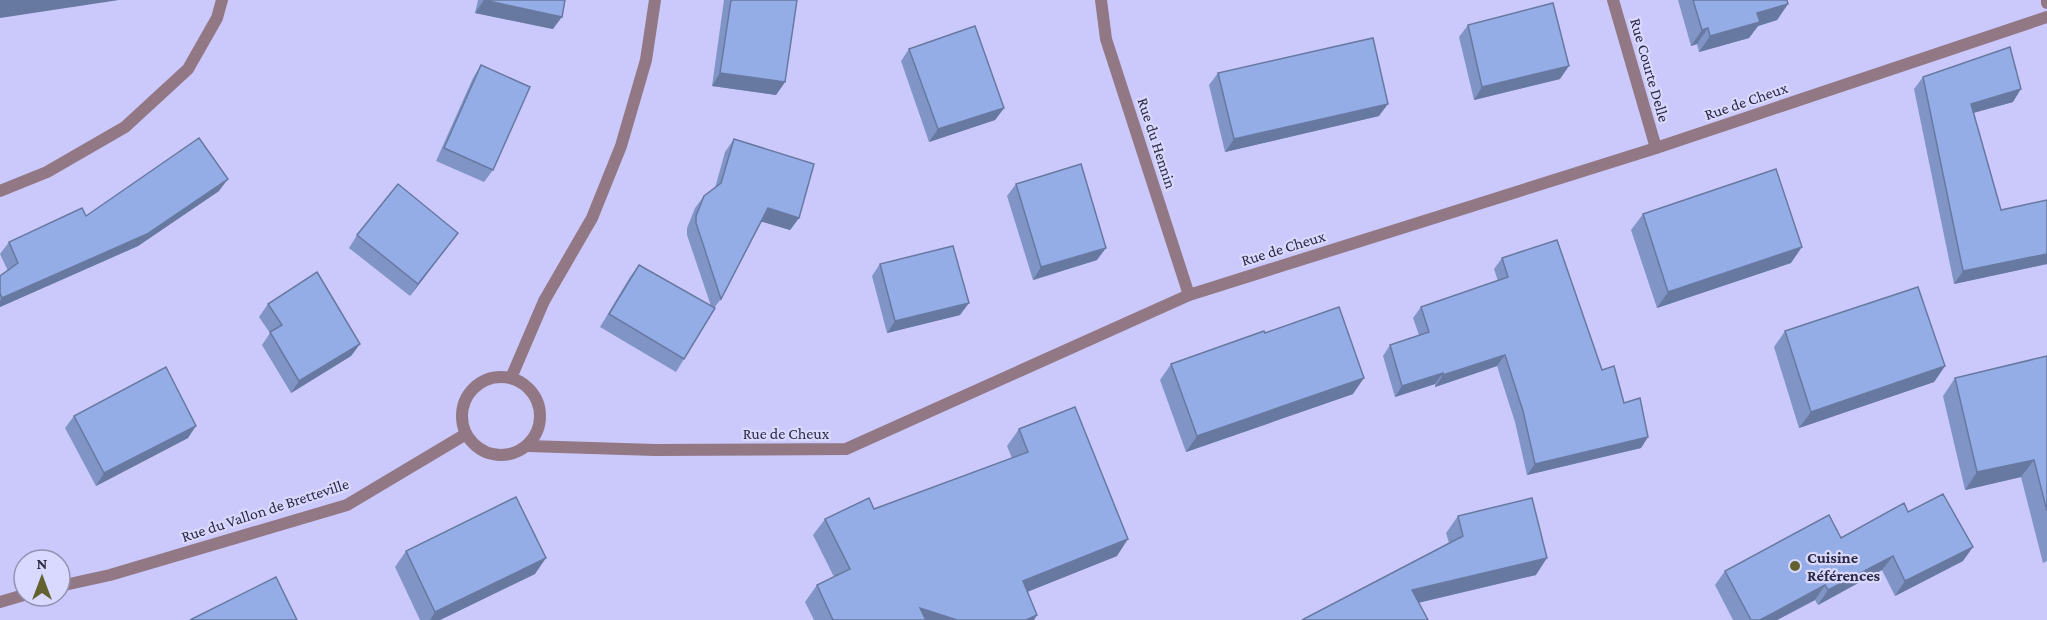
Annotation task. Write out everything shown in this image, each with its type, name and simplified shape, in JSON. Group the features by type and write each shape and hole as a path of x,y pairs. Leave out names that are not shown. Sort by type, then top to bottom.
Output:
{"street":[{"path":"0,191 47,172 125,127 188,69 217,18 222,0"},
{"path":"511,378 544,301 592,218 621,146 646,60 655,0"},
{"name":"Rue du Hennin","path":"1101,0 1106,39 1189,295"},
{"name":"Rue Courte Delle","path":"1613,0 1656,148"},
{"name":"Rue de Cheux","path":"528,446 655,450 846,449 1189,295 1656,148 2047,17"},
{"path":"497,377 511,378 530,389 537,400 541,414 536,435 528,446 507,456 493,455 474,445 466,434 462,421 463,407 468,395 484,381 497,377"},
{"name":"Rue du Vallon de Bretteville","path":"72,583 110,575 347,505 466,434"}],"building":[{"path":"484,0 565,0 562,17"},
{"path":"731,0 797,0 785,82 720,73"},
{"path":"1693,0 1787,0 1788,4 1757,13 1760,22 1710,36 1708,28 1702,30"},
{"path":"1553,3 1569,66 1482,87 1468,25"},
{"path":"975,26 1004,108 938,129 909,49"},
{"path":"1373,38 1388,104 1234,139 1218,73"},
{"path":"2010,47 2021,89 1971,104 2001,210 2047,200 2047,254 1963,271 1923,77"},
{"path":"481,65 530,87 493,170 444,148"},
{"path":"199,138 228,179 147,234 2,298 0,276 18,263 9,242 82,208 86,216"},
{"path":"734,139 814,164 799,218 768,208 721,299 696,223 696,216 704,196 721,183"},
{"path":"1081,164 1106,248 1041,267 1016,184"},
{"path":"1776,169 1802,247 1668,292 1643,214"},
{"path":"398,184 458,233 418,284 357,235"},
{"path":"1557,240 1602,370 1614,366 1624,403 1640,398 1648,437 1535,464 1523,411 1505,355 1402,386 1390,345 1429,332 1421,307 1508,277 1502,258"},
{"path":"953,246 969,303 895,321 880,264"},
{"path":"639,265 715,308 684,359 609,314"},
{"path":"317,272 360,344 299,381 270,332 282,325 268,304"},
{"path":"1918,287 1945,366 1811,412 1785,331"},
{"path":"1339,307 1364,378 1197,436 1171,364"},
{"path":"2047,356 2047,511 2034,460 1977,472 1955,378"},
{"path":"166,367 196,426 104,473 74,416"},
{"path":"1075,407 1128,539 1023,581 1037,615 1026,620 957,620 920,608 926,620 833,620 817,585 850,569 825,519 869,498 874,509 1028,452 1019,429"},
{"path":"1943,494 1973,547 1905,581 1893,556 1828,590 1825,585 1760,620 1751,620 1725,571 1829,515 1841,538 1904,503 1908,512"},
{"path":"516,497 546,558 435,612 406,551"},
{"path":"1532,498 1547,558 1412,590 1428,620 1302,620 1463,536 1458,516"},
{"path":"276,577 297,620 190,620"}],"place":[{"name":"Cuisine Références","path":"1795,566"}]}
